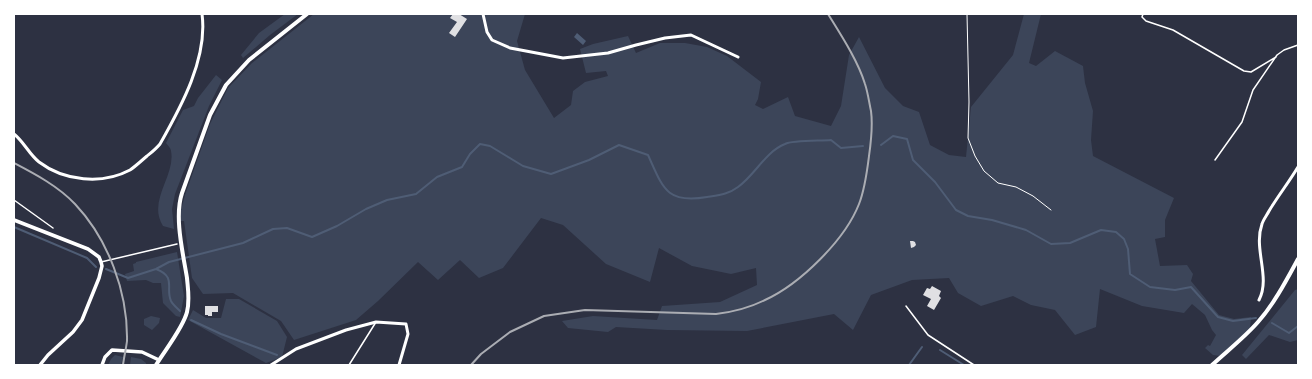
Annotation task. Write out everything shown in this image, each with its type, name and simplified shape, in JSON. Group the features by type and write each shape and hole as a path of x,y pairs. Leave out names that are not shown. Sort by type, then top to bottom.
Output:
{"main road":[{"path":"156,365 182,324 186,314 189,297 179,223 179,200 210,115 221,94 232,78 249,60 307,14"},
{"path":"1212,365 1250,330 1264,314 1276,298 1298,259"}],"street":[{"path":"14,134 31,154 46,166 64,175 83,179 103,179 121,174 139,164 156,150 168,129 196,68 202,34 202,14"},
{"path":"483,14 487,32 492,40 510,48 563,58 608,52 666,38 691,35 738,57"},
{"path":"1259,300 1263,290 1260,259 1261,225 1274,202 1298,167"},
{"path":"14,220 88,249 99,258 102,266 90,303 82,320 73,332 48,355 40,365"},
{"path":"271,365 296,349 346,330 376,322 406,324 408,334 399,365"},
{"path":"102,365 105,357 112,350 142,352 159,360"}],"lane":[{"path":"1143,14 1142,17 1146,21 1174,30 1244,71 1251,72 1276,57 1284,50 1298,45"},
{"path":"1215,160 1242,122 1254,90 1276,57"},
{"path":"14,200 53,228"},
{"path":"101,262 177,244"},
{"path":"906,306 928,335 974,365"},
{"path":"349,365 376,322"}],"path":[{"path":"967,14 970,102 968,138 975,156 984,171 998,183 1016,188 1033,196 1051,210"}],"shaded area":[{"path":"285,14 298,14 243,58 241,55 259,33"},
{"path":"314,14 525,14 517,41 525,70 554,118 571,105 573,91 585,82 608,76 606,71 586,73 580,49 593,44 628,36 636,53 660,43 685,43 707,47 727,56 761,82 758,99 755,105 763,109 788,97 795,116 831,126 841,106 849,55 859,37 885,88 903,106 919,112 930,145 949,155 966,157 971,107 1013,55 1024,14 1041,14 1029,63 1036,66 1055,51 1083,66 1085,83 1093,111 1091,140 1093,156 1174,198 1165,220 1165,237 1155,239 1160,266 1187,265 1193,274 1191,281 1219,315 1234,319 1251,317 1250,329 1220,356 1213,355 1205,348 1208,345 1210,346 1216,335 1205,315 1192,304 1184,313 1142,306 1100,289 1096,327 1075,335 1055,310 1031,305 1013,296 981,306 958,293 949,278 912,280 871,295 853,330 834,314 747,331 667,330 616,327 608,332 568,328 562,321 593,316 657,320 662,306 720,302 757,285 756,268 731,274 692,266 659,248 650,282 606,264 563,225 541,218 503,268 479,278 460,260 438,280 418,262 356,320 294,340 281,321 233,293 203,294 192,278 184,221 180,221 180,214 185,195 210,124 228,88 252,63"},
{"path":"577,33 586,41 583,45 574,37"},
{"path":"216,75 222,80 209,106 175,194 172,209 174,229 163,226 159,217 158,207 170,169 171,150 166,143 183,110 194,106 198,98"},
{"path":"177,252 184,296 180,317 176,316 163,303 161,283 153,283 146,280 127,281 125,274 134,271 133,264 136,262"},
{"path":"1298,289 1298,340 1290,342 1269,335 1246,359 1242,355 1295,290"},
{"path":"226,299 239,299 277,321 287,337 282,357 266,363 188,320 193,310 206,318 221,318"},
{"path":"151,316 160,318 159,323 152,330 144,325 144,319"},
{"path":"115,355 123,357 121,365 108,365 111,359"},
{"path":"131,357 141,359 146,363 146,365 130,365"}],"building":[{"path":"453,14 459,14 467,19 455,37 449,33 457,22 450,18"},
{"path":"910,241 915,242 916,245 914,247 911,248"},
{"path":"932,286 941,291 939,296 941,298 934,310 927,306 931,299 923,295 927,288 930,289"},
{"path":"205,306 218,306 218,312 212,312 212,316 205,315"}],"waterway":[{"path":"881,145 893,136 907,139 913,160 935,182 956,210 968,216 992,220 1026,230 1051,244 1070,243 1101,230 1116,232 1124,239 1128,249 1130,274 1150,287 1175,290 1191,287 1218,317 1233,321 1256,318"},
{"path":"106,269 128,278 156,269 169,262 243,243 273,229 287,228 312,237 337,226 366,209 387,200 416,194 437,177 462,167 470,154 480,144 490,146 523,166 551,174 589,160 619,145 648,155 662,185 668,191 683,198 693,199 720,195 735,189 744,182 772,152 785,144 800,141 831,140 841,148 863,146"},
{"path":"14,227 87,258 96,267"},
{"path":"156,269 162,272 168,279 169,296 171,301 180,311"},
{"path":"191,320 221,334 277,355"},
{"path":"1272,323 1289,333 1298,326"},
{"path":"909,365 922,347"},
{"path":"940,350 964,365"}],"railway":[{"path":"471,365 481,354 510,332 544,316 585,310 716,314 729,312 753,305 779,293 820,260 843,232 859,204 867,174 872,128 871,111 862,75 849,48 828,14"},
{"path":"14,163 46,181 61,192 75,204 97,233 114,267 124,304 127,341 123,365"}]}
